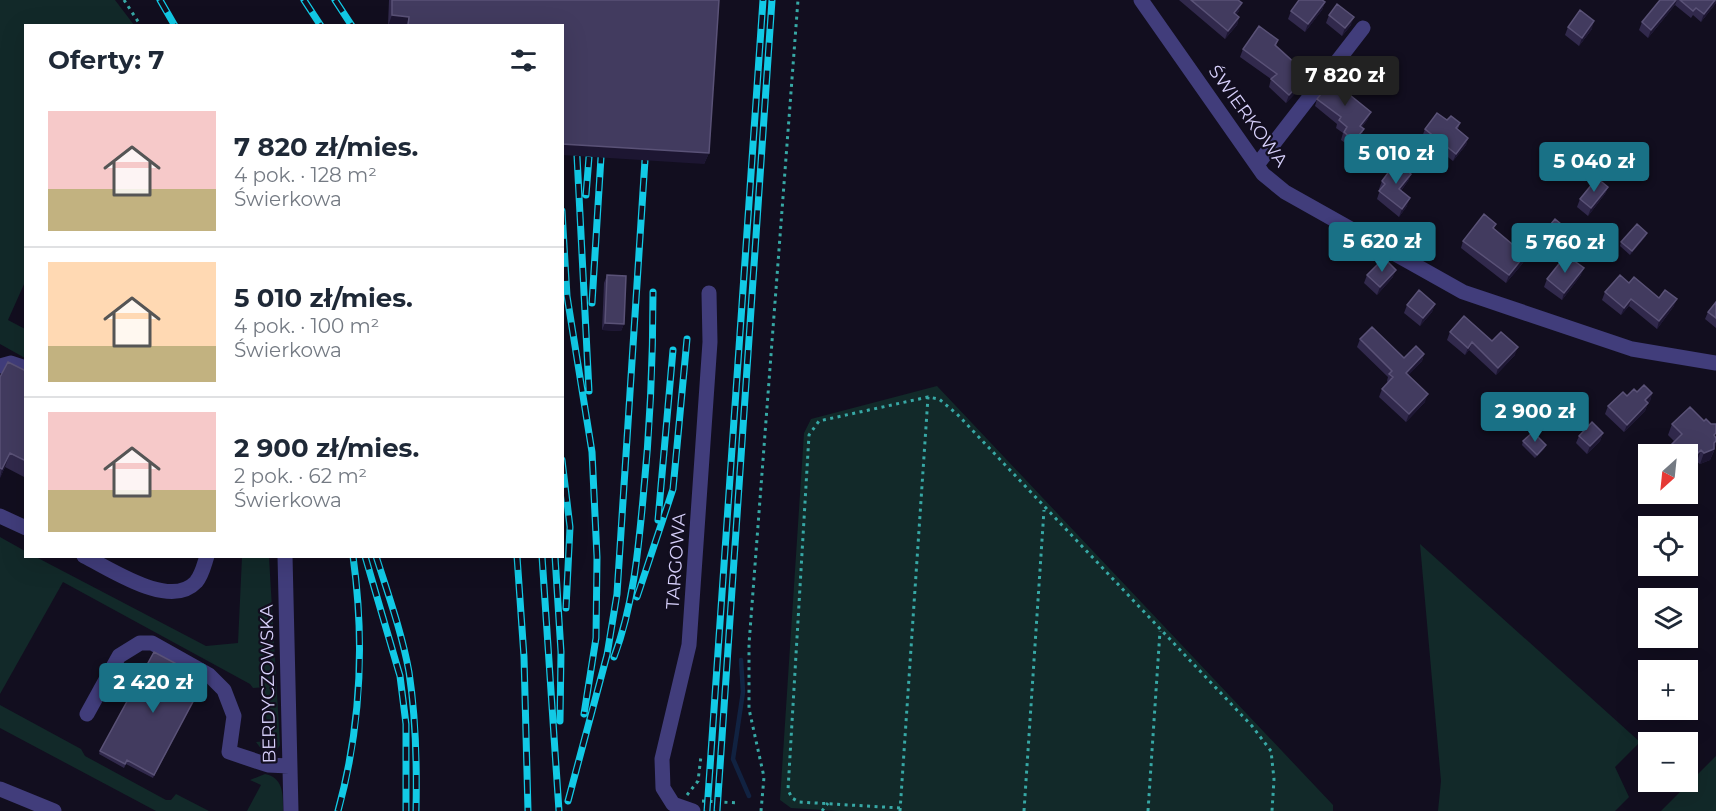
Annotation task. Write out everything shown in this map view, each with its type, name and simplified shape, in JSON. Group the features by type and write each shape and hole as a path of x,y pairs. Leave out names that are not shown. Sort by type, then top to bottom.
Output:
{"street":[{"name":"ŚWIERKOWA","path":"1140,0 1257,165 1270,182 1285,192 1463,292 1632,350 1716,363"},
{"path":"1257,165 1363,28"},
{"name":"TARGOWA","path":"688,805 673,804 663,788 662,759 689,645 711,328 707,312 709,293"},
{"path":"0,366 11,363 24,367"},
{"path":"0,516 24,527"},
{"path":"88,558 155,590 174,593 186,590 196,582 206,558"},
{"name":"BERDYCZOWSKA","path":"285,558 291,811"},
{"path":"87,714 119,656 129,648 152,643 209,675 224,690 234,716 229,752 268,765 290,766"},
{"path":"0,789 54,811"}],"path":[{"path":"124,0 140,24"},
{"path":"761,811 764,777 749,709 749,644 798,0"},
{"path":"928,397 900,810 799,802 792,798 788,790 809,435 819,422 928,397 939,399 957,414 1044,510 1251,726 1271,751 1274,779 1272,811"},
{"path":"1024,811 1044,510"},
{"path":"1148,811 1160,631"},
{"path":"688,805 698,781 701,756"},
{"path":"684,792 688,805"},
{"path":"688,805 739,803"},
{"path":"822,811 829,803"}],"green space":[{"path":"0,0 115,0 133,24 24,24 24,284 8,320 24,328 24,357 0,344"},
{"path":"937,386 1333,805 1333,811 839,811 791,808 780,800 804,433 811,419"},
{"path":"0,537 24,550 24,558 38,558 206,646 238,643 242,558 269,558 280,745 276,751 265,754 256,742 268,741 264,687 253,688 250,684 63,582 0,694"},
{"path":"1420,544 1638,740 1638,744 1615,767 1629,797 1615,811 1438,811 1441,781"},
{"path":"0,705 81,749 85,756 166,800 171,800 176,794 209,811 156,811 0,728"},
{"path":"1716,756 1716,811 1661,811 1680,792 1698,792 1698,774"},
{"path":"265,774 279,783 283,811 247,811 261,785 250,780"}],"building":[{"path":"392,0 719,0 709,153 564,144 564,24 408,24 409,17 392,15"},
{"path":"1191,0 1238,0 1242,3 1234,13 1239,17 1228,31"},
{"path":"1299,0 1325,2 1308,24 1291,11"},
{"path":"1660,0 1676,0 1651,30 1642,22"},
{"path":"1680,0 1715,0 1704,14 1696,8 1693,11"},
{"path":"1337,4 1354,17 1345,28 1329,15"},
{"path":"1580,10 1594,21 1582,38 1568,27"},
{"path":"1259,26 1278,40 1275,45 1308,75 1289,95 1271,79 1277,74 1243,49"},
{"path":"1335,76 1348,86 1345,91 1371,112 1360,126 1364,129 1354,141 1344,132 1347,127 1339,120 1341,117 1317,99"},
{"path":"1437,113 1447,120 1451,116 1460,123 1456,128 1468,138 1456,154 1425,129"},
{"path":"1396,162 1411,174 1399,189 1410,198 1402,209 1379,191 1385,184 1382,181"},
{"path":"1597,178 1608,187 1591,208 1580,199"},
{"path":"1484,214 1496,224 1493,228 1525,255 1509,275 1463,241"},
{"path":"1555,219 1572,233 1557,251 1540,237"},
{"path":"1637,224 1647,233 1632,251 1621,242"},
{"path":"1566,255 1584,268 1564,293 1547,279"},
{"path":"1384,258 1396,270 1380,287 1367,275"},
{"path":"607,275 626,276 624,324 605,323"},
{"path":"1620,275 1629,283 1634,277 1659,298 1665,290 1677,299 1659,321 1631,299 1624,308 1605,292"},
{"path":"1419,290 1435,304 1423,318 1407,305"},
{"path":"1716,302 1716,318 1708,312"},
{"path":"1464,316 1492,341 1501,332 1518,347 1498,368 1472,342 1468,348 1450,332"},
{"path":"1372,327 1404,358 1416,346 1424,354 1406,373 1428,394 1409,414 1382,389 1393,377 1389,374 1392,371 1360,339"},
{"path":"8,362 24,370 24,460 10,453 2,469 0,468 0,377"},
{"path":"1644,385 1652,393 1645,400 1648,403 1627,425 1608,406 1623,392 1627,396 1634,389 1637,392"},
{"path":"1690,407 1704,421 1706,419 1711,424 1716,424 1714,449 1704,453 1701,450 1698,453 1698,444 1672,444 1682,434 1672,424"},
{"path":"1592,422 1603,433 1590,446 1579,436"},
{"path":"1533,432 1546,445 1537,455 1523,441"},
{"path":"154,652 205,679 154,775 127,760 125,764 100,751"}],"waterway":[{"path":"741,660 743,692 733,759 749,796"}],"railway":[{"path":"160,0 174,24"},
{"path":"304,0 320,24"},
{"path":"335,0 351,24"},
{"path":"707,811 763,0"},
{"path":"717,811 772,0"},
{"path":"577,156 589,391"},
{"path":"586,195 589,157"},
{"path":"592,303 601,157"},
{"path":"568,801 607,655 617,594 645,160"},
{"path":"564,245 567,296 592,452 597,557 596,638 584,714"},
{"path":"614,657 626,618 639,539 652,370 653,292"},
{"path":"637,597 673,489 687,339"},
{"path":"658,520 673,350"},
{"path":"564,477 570,527 566,608"},
{"path":"338,811 352,748 359,685 359,621 353,558"},
{"path":"366,558 400,676 406,724 406,811"},
{"path":"377,558 399,628 409,672 416,742 416,811"},
{"path":"517,558 524,657 528,811"},
{"path":"542,558 559,811"},
{"path":"555,558 561,652 560,721"}]}
